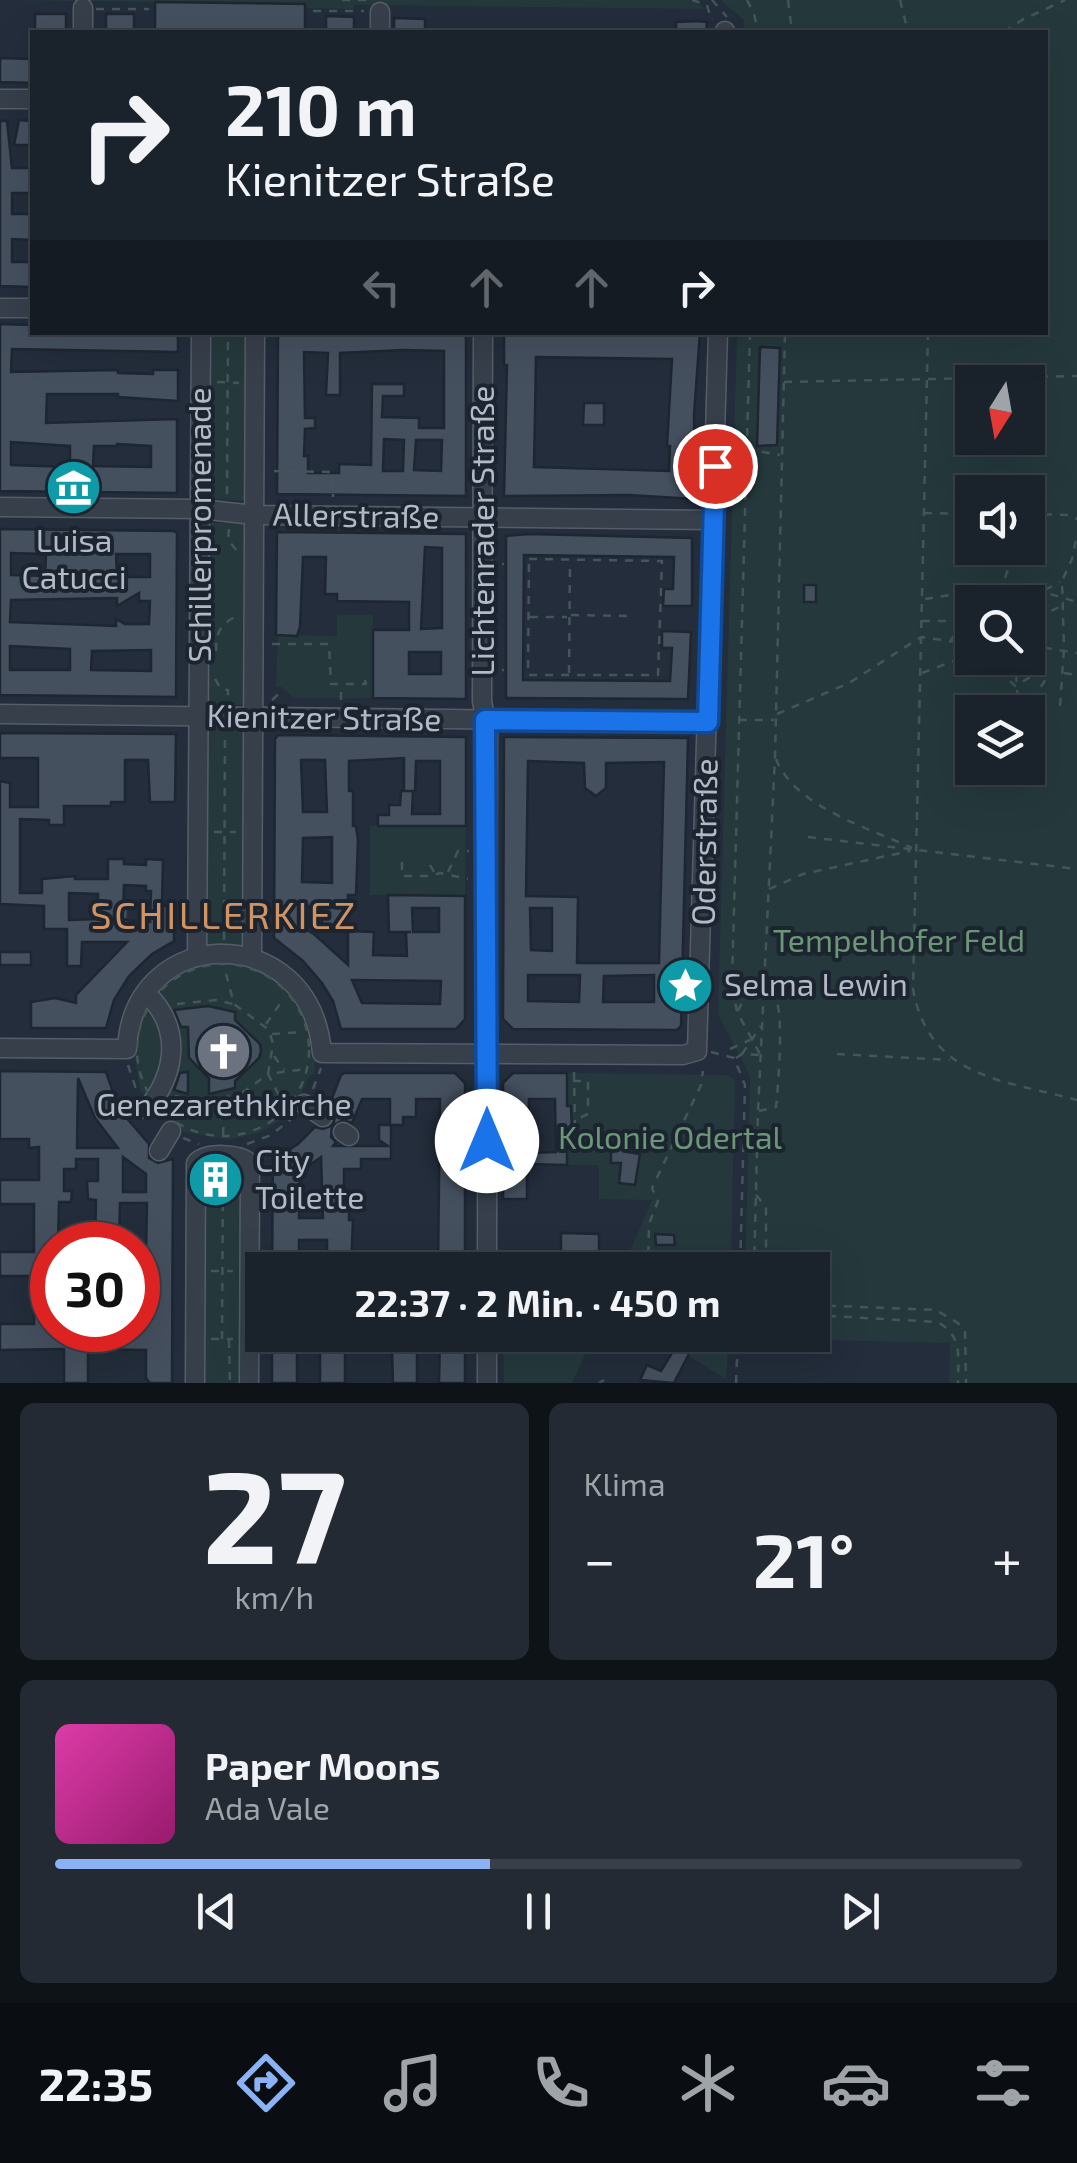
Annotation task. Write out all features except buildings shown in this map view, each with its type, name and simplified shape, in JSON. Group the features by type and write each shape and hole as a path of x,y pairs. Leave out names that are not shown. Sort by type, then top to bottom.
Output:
{"street":[{"path":"83,8 83,30"},
{"path":"0,99 30,99"},
{"path":"0,308 30,308"},
{"name":"Schillerpromenade","path":"197,957 201,335"},
{"name":"Schillerpromenade","path":"252,958 255,335"},
{"name":"Lichtenrader Straße","path":"484,335 482,701 487,1252"},
{"name":"Oderstraße","path":"697,1051 718,335"},
{"name":"Allerstraße","path":"0,507 200,509 254,515 713,520"},
{"name":"Kienitzer Straße","path":"0,714 708,722"},
{"path":"0,1048 127,1049 132,1018 154,1001 171,969 197,957 229,954 252,958 279,971 299,989 316,1020 322,1053 684,1055 697,1051"},
{"path":"154,1001 173,1049 154,1100"},
{"path":"295,1107 322,1118"},
{"path":"158,1151 174,1133"},
{"path":"195,1383 196,1163 200,1158 222,1156 242,1157 250,1163 249,1383"},
{"path":"487,1352 487,1383"}],"path":[{"path":"342,0 376,6"},
{"path":"692,0 707,5 720,27 727,16 712,0"},
{"path":"747,0 758,30"},
{"path":"788,0 792,30"},
{"path":"900,0 908,30"},
{"path":"1007,30 1066,0"},
{"path":"106,9 150,9"},
{"path":"313,11 354,11"},
{"path":"226,496 228,335"},
{"path":"750,335 732,982 737,1012 760,1055"},
{"path":"754,1252 775,758 784,335"},
{"path":"928,335 913,989 924,1027 936,1046 952,1060 971,1072 1077,1100"},
{"path":"783,382 1077,376"},
{"path":"205,382 250,383"},
{"path":"746,450 782,456"},
{"path":"274,472 332,472 333,497"},
{"path":"924,513 955,514"},
{"path":"1045,514 1070,515 1077,520"},
{"path":"228,529 228,540 238,552"},
{"path":"1060,706 1064,649 1062,582 1074,559 1077,535"},
{"path":"529,559 570,560 662,561 658,674 528,675 526,564 529,559"},
{"path":"569,675 570,560"},
{"path":"1045,590 1062,582"},
{"path":"1045,590 1077,602"},
{"path":"922,600 955,594"},
{"path":"1045,616 1062,606"},
{"path":"238,615 222,624 216,633 215,680 220,689 238,690"},
{"path":"922,621 944,621 955,615"},
{"path":"529,616 632,616"},
{"path":"951,640 955,634"},
{"path":"776,714 849,683 922,636 955,641"},
{"path":"272,644 337,642"},
{"path":"330,644 331,684"},
{"path":"1045,647 1077,654"},
{"path":"921,674 955,661"},
{"path":"1062,673 1077,675"},
{"path":"1004,675 1015,686"},
{"path":"1015,675 1016,695"},
{"path":"1015,686 1034,675 1048,676 1040,688 1042,694"},
{"path":"325,686 366,684 364,678"},
{"path":"341,684 341,700"},
{"path":"272,700 284,689"},
{"path":"228,690 228,699"},
{"path":"738,720 775,720"},
{"path":"224,942 225,732"},
{"path":"775,758 786,780 812,801 916,850"},
{"path":"202,832 248,832"},
{"path":"808,836 1077,869"},
{"path":"447,874 458,850 468,850"},
{"path":"770,889 803,874 916,850"},
{"path":"402,862 402,876 447,874 468,878"},
{"path":"430,865 435,874"},
{"path":"125,918 126,900"},
{"path":"224,964 234,1004"},
{"path":"138,1032 154,1001 172,980 200,968 224,964 257,971 287,992 309,1032 308,1069 295,1107 258,1129 223,1137 203,1135 177,1124 154,1100 138,1066"},
{"path":"737,1012 749,988 765,972"},
{"path":"758,1111 776,1107 778,1091 780,1012 776,998 764,987"},
{"path":"264,1026 287,992"},
{"path":"154,1001 234,1004 264,1026 272,1034 268,1074 295,1107"},
{"path":"697,1051 734,1058 742,1054 762,1024"},
{"path":"272,1034 309,1032"},
{"path":"730,1049 752,1040"},
{"path":"272,1052 285,1071"},
{"path":"742,1054 760,1055"},
{"path":"837,1054 952,1060"},
{"path":"734,1058 745,1085 740,1252"},
{"path":"203,1102 236,1094 268,1074 308,1069"},
{"path":"574,1070 575,1130"},
{"path":"648,1252 649,1224 658,1202 652,1188 701,1085 703,1070"},
{"path":"573,1081 588,1080 588,1114 575,1120"},
{"path":"223,1137 223,1124 236,1094"},
{"path":"154,1100 177,1097 203,1102 214,1108 223,1124"},
{"path":"576,1105 588,1105"},
{"path":"174,1133 199,1144"},
{"path":"247,1144 264,1138"},
{"path":"222,1339 223,1166"},
{"path":"755,1194 766,1208 766,1252"},
{"path":"200,1271 245,1271"},
{"path":"830,1305 936,1310 948,1315 964,1332 966,1383"},
{"path":"830,1316 937,1322 947,1327 958,1341 958,1383"},
{"path":"202,1339 242,1338"},
{"path":"229,1339 230,1383"},
{"path":"736,1383 737,1352"},
{"path":"599,1383 604,1380"}],"green space":[{"path":"0,0 689,0 707,9 355,5 354,9 305,8 304,4"},
{"name":"Tempelhofer Feld","path":"720,0 1077,0 1077,1383 949,1383 950,1343 830,1340 830,1252 745,1252 750,1076 718,1014 737,335 1048,335 1048,30 744,30 744,20"},
{"path":"205,335 250,335 247,499 208,498"},
{"path":"240,523 248,527 245,703 236,705 205,701 206,526"},
{"path":"337,615 373,615 373,698 293,698 276,686 278,635 337,636"},
{"path":"212,726 246,730 245,946 204,946 206,729"},
{"path":"370,826 466,826 465,896 370,895"},
{"path":"229,960 267,972 289,990 306,1017 315,1061 314,1074 297,1103 280,1120 261,1132 229,1140 179,1131 140,1090 134,1052 135,1036 148,1002 178,969"},
{"name":"Kolonie Odertal","path":"567,1073 728,1075 735,1081 731,1252 630,1252 652,1200 599,1199 599,1165 567,1165"},
{"path":"205,1163 241,1163 244,1383 199,1383 200,1168"},
{"path":"503,1352 586,1352 572,1383 504,1383"},
{"path":"682,1352 728,1352 726,1379"}],"place":[{"name":"Luisa Catucci","path":"74,487"},
{"name":"Selma Lewin","path":"685,985"},
{"name":"Genezarethkirche","path":"224,1051"},
{"name":"City Toilette","path":"216,1179"}],"district":[{"name":"SCHILLERKIEZ","path":"224,916"}],"route":[{"path":"487,1141 485,720 708,722 715,466"}]}
